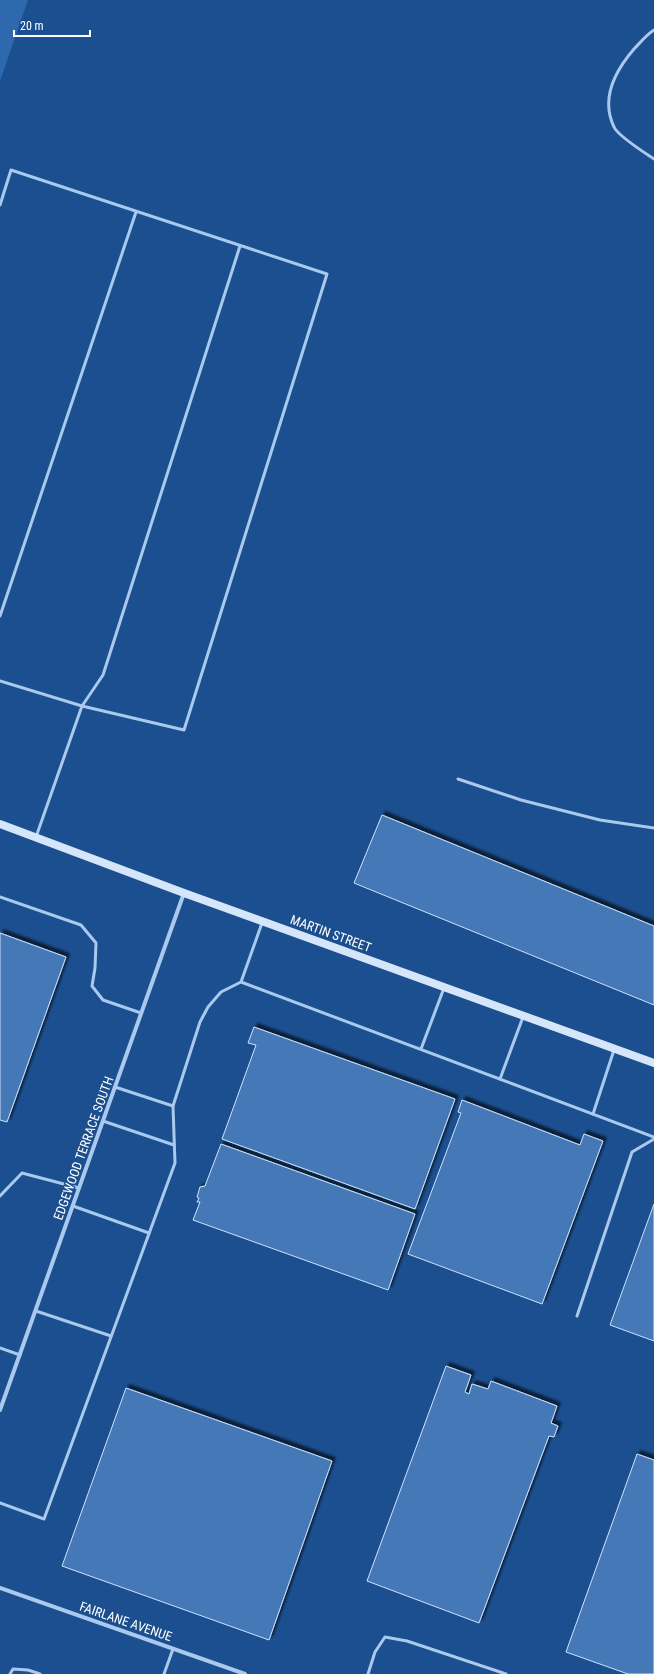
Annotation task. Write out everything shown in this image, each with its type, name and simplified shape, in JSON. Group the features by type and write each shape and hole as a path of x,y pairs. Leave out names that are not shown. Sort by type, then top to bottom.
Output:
{"street":[{"name":"MARTIN STREET","path":"0,825 654,1063"},
{"name":"EDGEWOOD TERRACE SOUTH","path":"0,1410 184,893"},
{"name":"FAIRLANE AVENUE","path":"0,1588 245,1674"}],"lane":[{"path":"654,30 640,42 621,65 609,94 608,106 614,128 636,148 654,160"},
{"path":"0,205 11,170 327,274 184,730 82,706 0,681"},
{"path":"0,616 136,212"},
{"path":"36,837 82,706 103,674 240,246"},
{"path":"458,779 521,800 600,820 654,828"},
{"path":"0,897 81,925 96,943 95,968 92,986 103,1000 141,1013"},
{"path":"0,1503 44,1519 175,1163 173,1106 200,1022 208,1007 221,992 241,982 263,921"},
{"path":"241,982 654,1138"},
{"path":"421,1049 444,987"},
{"path":"500,1079 523,1015"},
{"path":"593,1114 615,1048"},
{"path":"115,1087 173,1106"},
{"path":"103,1121 174,1145"},
{"path":"577,1316 632,1152 654,1138"},
{"path":"0,1196 22,1173 79,1188"},
{"path":"73,1206 149,1233"},
{"path":"36,1311 111,1336"},
{"path":"0,1348 20,1355"},
{"path":"368,1674 375,1652 385,1637 407,1640 506,1674"},
{"path":"164,1674 173,1649"},
{"path":"10,1674 13,1669 28,1670 40,1674"}],"shaded area":[{"path":"0,0 28,0 0,81"}],"building":[{"path":"382,815 654,926 654,1005 354,883"},
{"path":"0,933 66,957 7,1122 0,1120"},
{"path":"254,1027 455,1099 415,1209 222,1139 256,1045 248,1043"},
{"path":"462,1100 580,1145 584,1134 603,1141 542,1304 408,1254 461,1113 458,1112"},
{"path":"221,1144 415,1214 388,1290 193,1220 200,1202 197,1202 199,1198 197,1197 200,1187 205,1186"},
{"path":"654,1204 654,1341 610,1325"},
{"path":"446,1366 471,1375 465,1392 469,1394 472,1384 488,1389 491,1381 557,1406 551,1423 558,1426 554,1437 549,1436 479,1623 367,1581"},
{"path":"126,1388 332,1461 269,1640 62,1566"},
{"path":"637,1454 654,1460 654,1674 628,1674 566,1652"}]}
